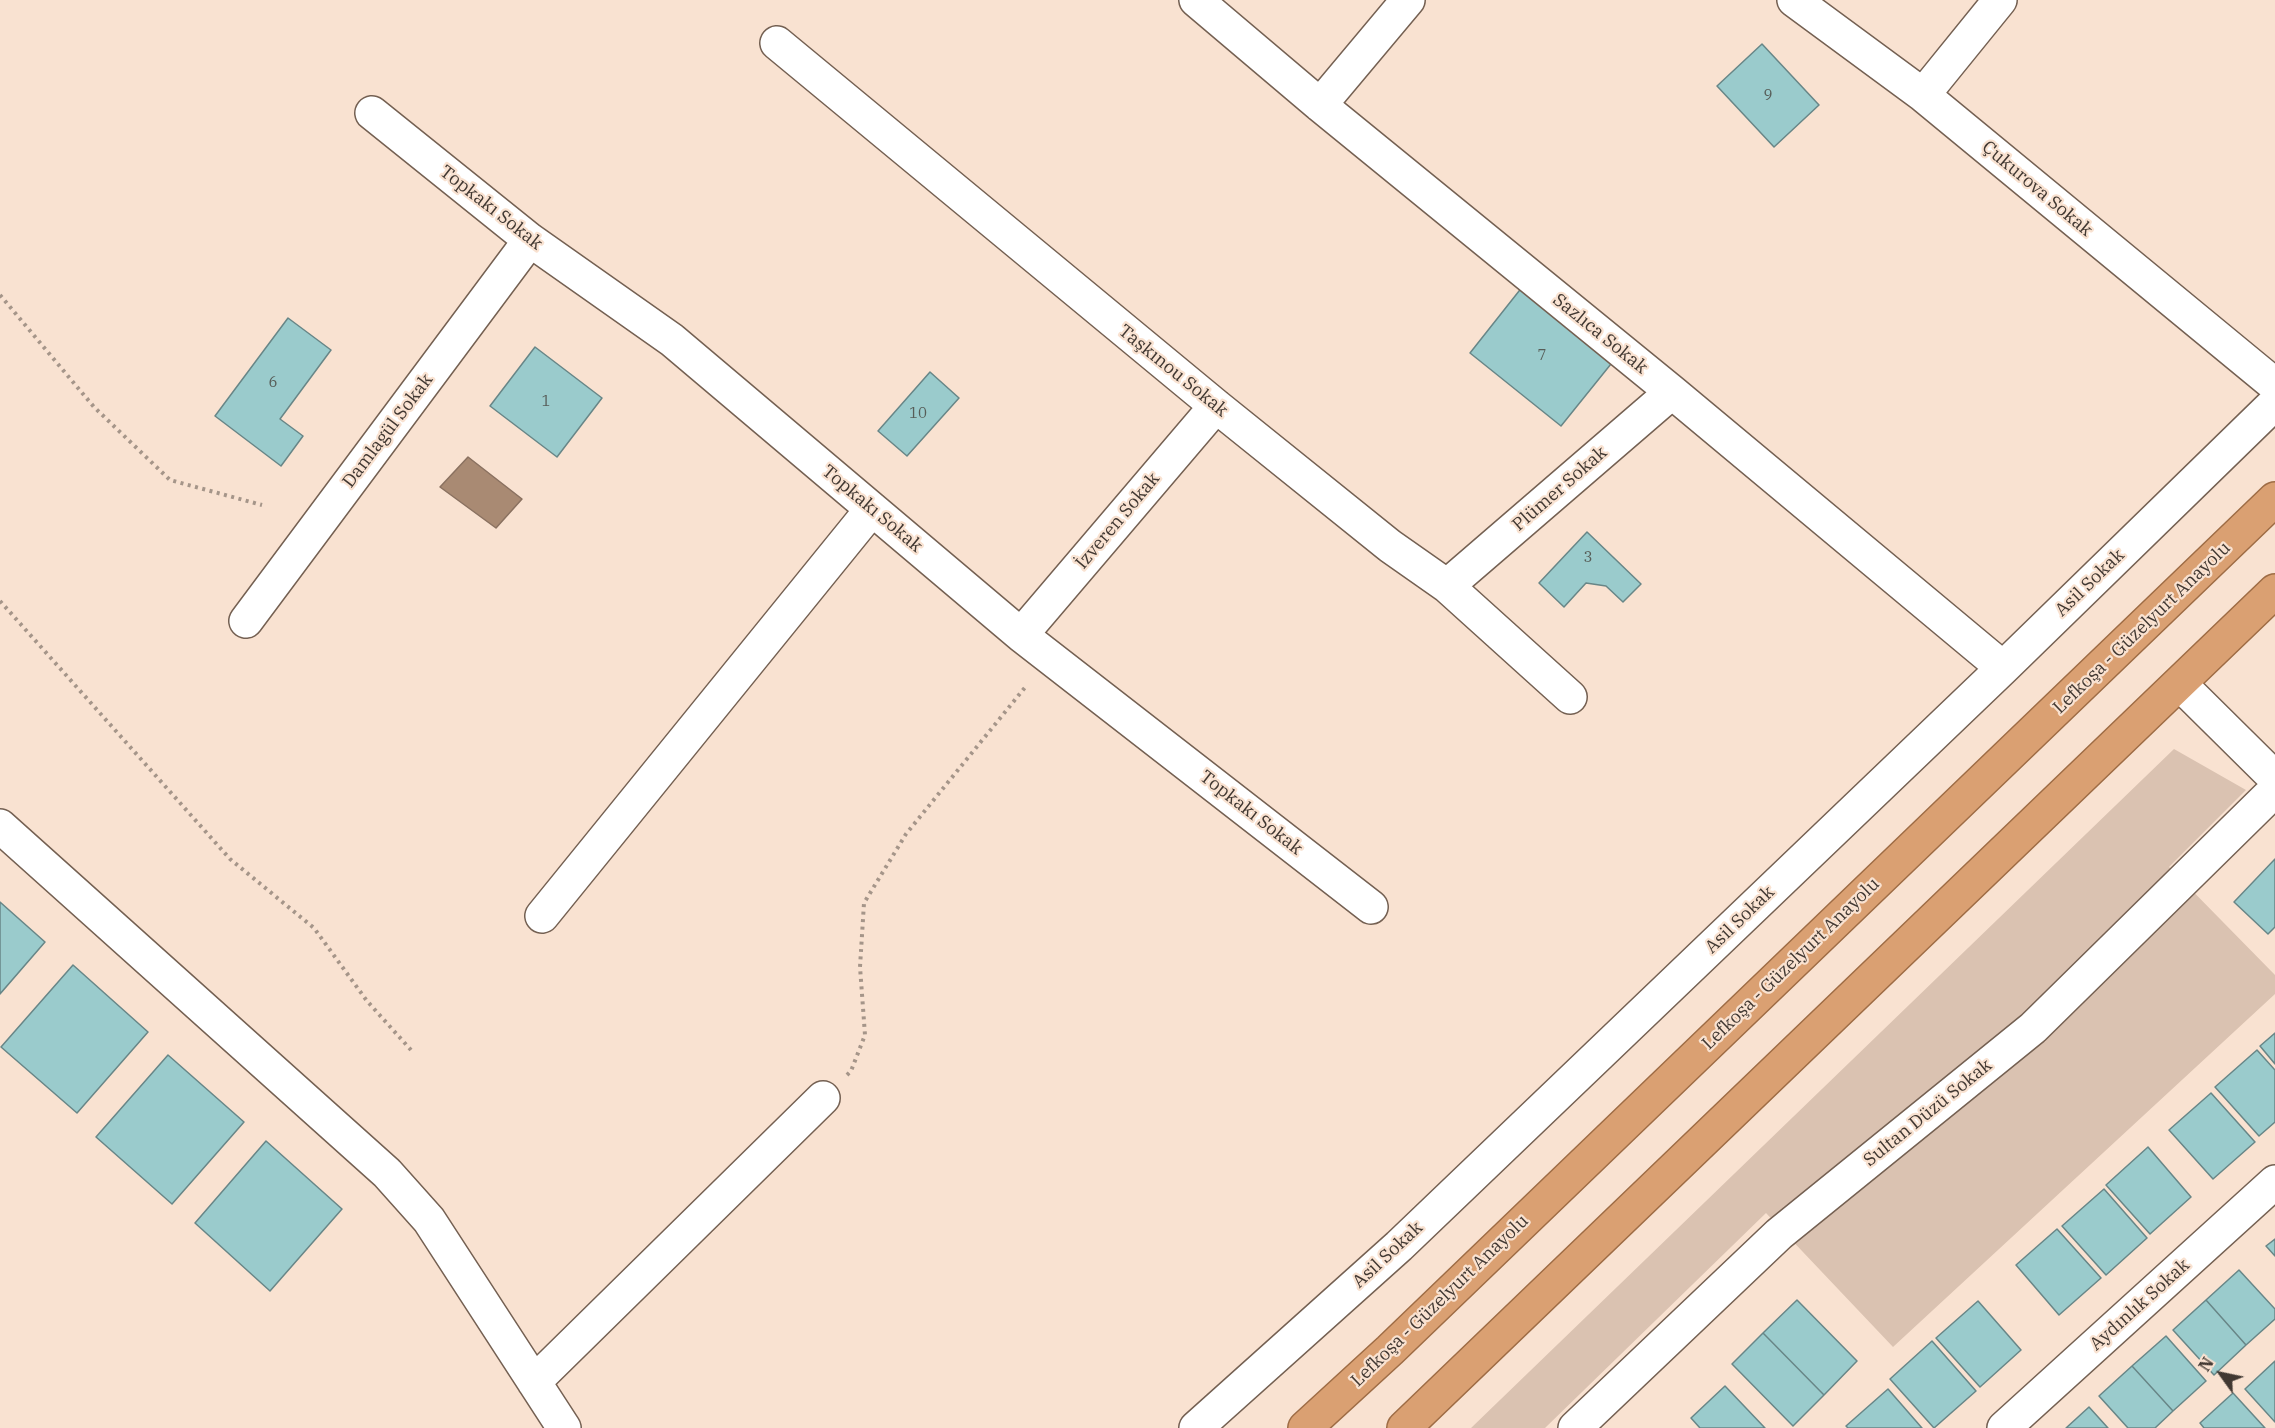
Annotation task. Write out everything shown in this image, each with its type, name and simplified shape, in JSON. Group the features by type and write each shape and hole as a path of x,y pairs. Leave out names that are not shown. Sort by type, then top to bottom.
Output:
{"highway":[{"name":"Lefkoşa - Güzelyurt Anayolu","path":"1305,1428 1390,1350 2275,499"},
{"path":"1404,1428 2275,591"}],"street":[{"name":"Sazlıca Sokak","path":"1196,0 1320,105 1672,392 2003,668"},
{"path":"1320,105 1408,0"},
{"name":"Çukurova Sokak","path":"1794,0 1923,95 2275,385"},
{"path":"1923,95 2000,0"},
{"name":"Taşkınou Sokak","path":"777,43 1216,406 1390,546 1447,586 1570,697"},
{"name":"Topkakı Sokak","path":"372,113 530,240 672,340 1021,635 1371,906"},
{"name":"Damlagül Sokak","path":"246,621 530,240"},
{"name":"Plümer Sokak","path":"1447,586 1672,392"},
{"name":"Asil Sokak","path":"1196,1428 1399,1246 2003,668 2275,403"},
{"name":"İzveren Sokak","path":"1021,635 1216,406"},
{"path":"542,916 872,509"},
{"path":"2180,684 2275,778"},
{"name":"Sultan Düzü Sokak","path":"1575,1428 1779,1233 2033,1028 2275,790"},
{"path":"0,826 387,1173 429,1220 564,1428"},
{"path":"534,1382 823,1098"},
{"name":"Aydınlık Sokak","path":"2004,1428 2275,1182"}],"path":[{"path":"0,295 94,407 170,480 262,505"},
{"path":"0,601 230,859 314,928 367,1001 411,1050"},
{"path":"823,1098 851,1071 865,1035 860,968 864,903 906,834 1050,657"}],"shaded area":[{"path":"468,457 522,499 496,528 440,487"},
{"path":"2174,749 2246,790 2169,867 2275,975 2275,994 1893,1347 1766,1213 1545,1428 1471,1428"}],"building":[{"path":"1762,44 1819,105 1774,147 1717,86"},
{"path":"1523,286 1615,359 1561,426 1470,353"},
{"path":"288,318 331,350 280,419 303,436 281,466 215,416"},
{"path":"535,347 602,398 557,457 490,406"},
{"path":"930,372 959,398 907,456 878,431"},
{"path":"1587,532 1641,584 1623,602 1606,586 1586,583 1564,607 1539,583"},
{"path":"2275,859 2275,927 2268,934 2234,902"},
{"path":"0,902 45,942 0,994"},
{"path":"73,965 148,1032 77,1113 1,1047"},
{"path":"2275,1033 2275,1064 2260,1046"},
{"path":"2257,1050 2275,1070 2275,1122 2259,1136 2215,1087"},
{"path":"168,1055 244,1122 172,1204 96,1137"},
{"path":"2211,1093 2255,1142 2213,1179 2169,1130"},
{"path":"266,1141 342,1209 270,1291 195,1223"},
{"path":"2148,1147 2191,1197 2150,1234 2106,1185"},
{"path":"2104,1189 2147,1238 2106,1275 2062,1226"},
{"path":"2057,1229 2101,1278 2059,1315 2016,1265"},
{"path":"2275,1239 2275,1256 2266,1246"},
{"path":"2239,1270 2275,1309 2275,1319 2246,1345 2206,1300"},
{"path":"1797,1300 1857,1361 1824,1395 1763,1333"},
{"path":"2206,1300 2246,1345 2214,1375 2173,1330"},
{"path":"1978,1301 2021,1350 1980,1387 1936,1338"},
{"path":"1763,1333 1824,1395 1793,1426 1732,1364"},
{"path":"2166,1336 2206,1381 2173,1411 2132,1366"},
{"path":"1932,1341 1976,1391 1934,1428 1890,1379"},
{"path":"2275,1361 2275,1422 2245,1389"},
{"path":"2132,1366 2173,1411 2155,1428 2128,1428 2099,1396"},
{"path":"1725,1386 1765,1428 1700,1428 1691,1418"},
{"path":"1888,1389 1922,1428 1848,1428 1846,1426"},
{"path":"2233,1393 2265,1428 2204,1428 2200,1423"},
{"path":"2089,1407 2108,1428 2066,1428"}]}
